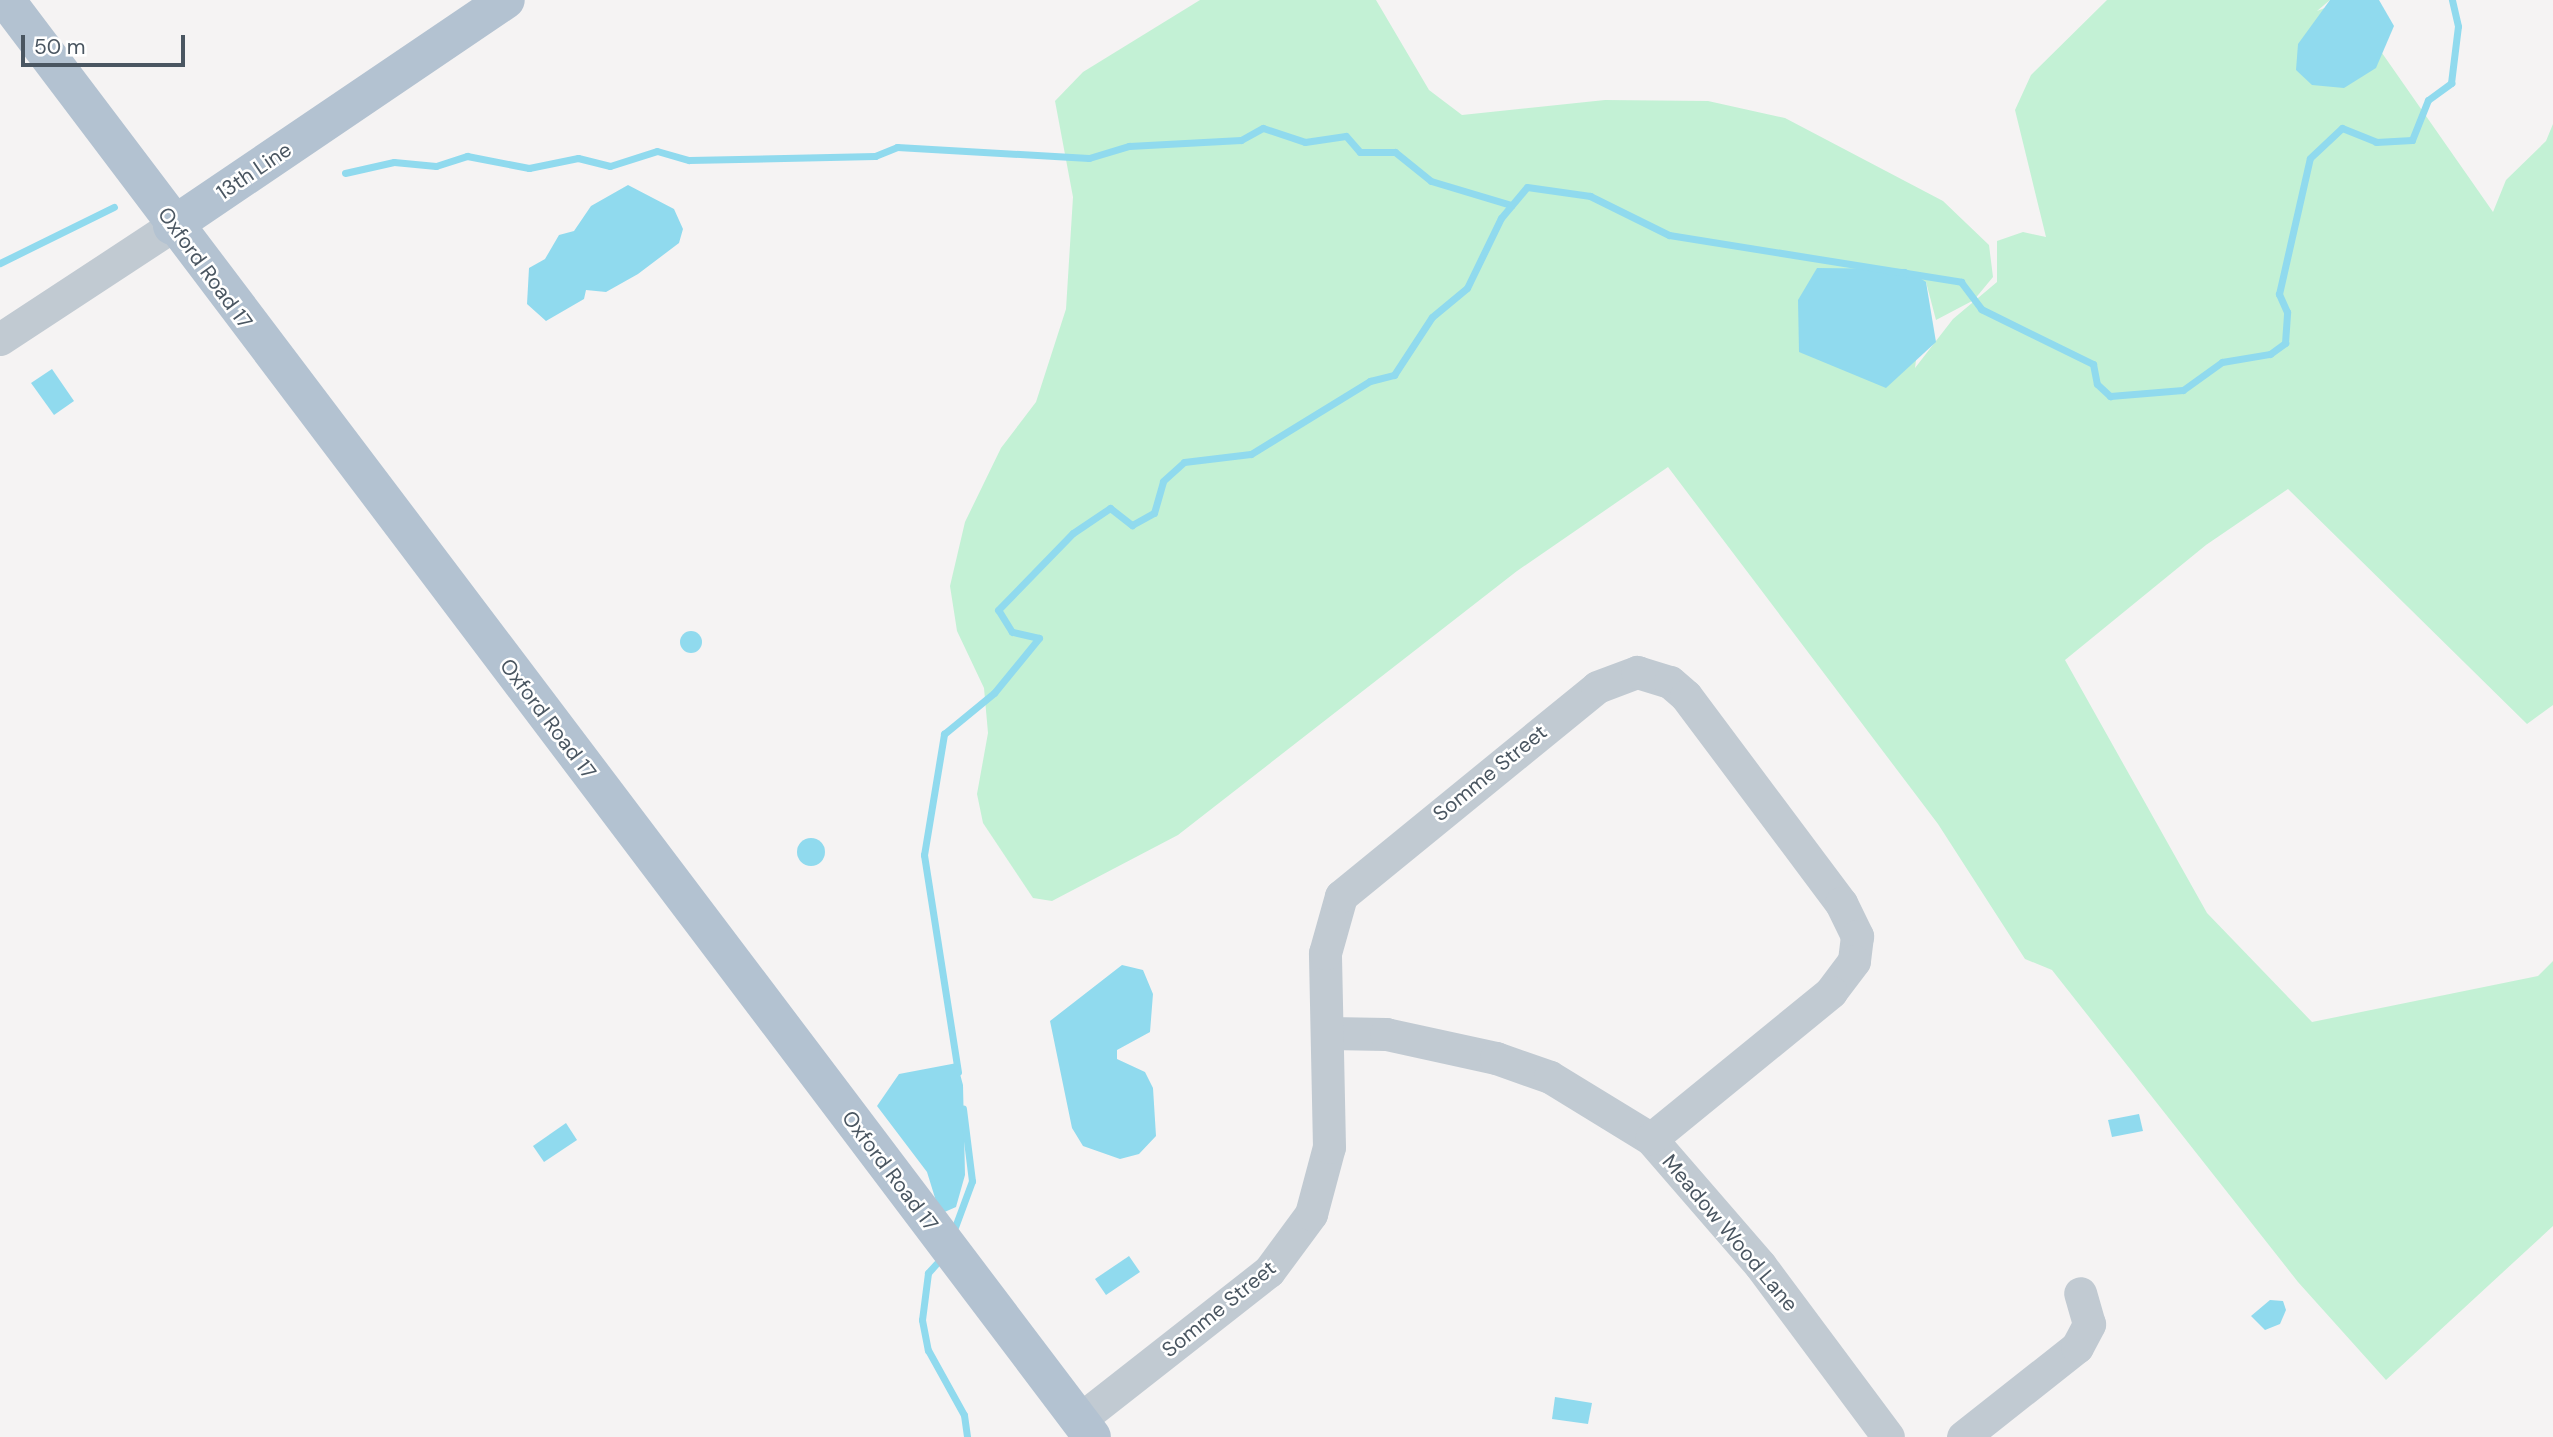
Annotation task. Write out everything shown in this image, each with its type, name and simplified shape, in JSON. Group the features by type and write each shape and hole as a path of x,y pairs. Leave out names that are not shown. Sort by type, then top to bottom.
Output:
{"main road":[{"name":"Oxford Road 17","path":"6,0 172,226 1086,1428"},
{"name":"13th Line","path":"172,226 506,0"}],"street":[{"name":"13th Line","path":"0,339 172,226"},
{"name":"Somme Street","path":"1086,1428 1269,1271 1302,1231 1324,1184 1329,1147 1327,931 1341,895 1597,687 1623,673 1647,673 1686,696 1841,903 1857,936 1854,961 1831,992 1651,1139"},
{"name":"Meadow Wood Lane","path":"1329,1033 1385,1034 1496,1058 1570,1088 1651,1139 1760,1265 1888,1437"},
{"path":"1963,1437 2077,1348 2089,1324 2080,1293"}],"green space":[{"path":"1200,0 1376,0 1429,90 1462,115 1605,100 1708,101 1785,118 1943,201 1989,245 1993,277 1974,300 1936,320 1926,282 1915,368 1953,319 1997,282 1997,241 2023,232 2046,237 2015,110 2031,75 2107,0 2330,0 2317,11 2345,0 2493,212 2506,180 2546,141 2553,124 2553,705 2527,724 2288,489 2206,545 2065,660 2207,913 2312,1022 2538,976 2553,961 2553,1226 2386,1380 2298,1282 2052,970 2025,959 1938,824 1668,467 1517,571 1178,835 1052,901 1033,898 983,823 977,794 988,733 984,688 957,631 950,586 965,522 1001,448 1036,402 1066,309 1073,197 1055,101 1083,72"}],"water":[{"path":"2330,0 2379,0 2394,26 2376,68 2344,88 2312,85 2296,70 2298,44"},
{"path":"628,185 674,209 683,229 679,243 638,274 606,292 586,290 584,299 546,321 527,304 529,268 545,259 559,235 574,231 591,206"},
{"path":"1817,268 1906,269 1926,282 1936,342 1886,388 1799,352 1798,300"},
{"path":"52,369 74,401 54,415 31,383"},
{"path":"691,631 699,634 702,642 699,650 691,653 683,650 680,642 683,634"},
{"path":"811,838 821,842 825,852 821,862 811,866 801,862 797,852 801,842"},
{"path":"1122,965 1143,970 1153,994 1150,1032 1117,1050 1117,1059 1145,1072 1153,1088 1156,1136 1139,1154 1120,1159 1083,1146 1072,1128 1050,1021"},
{"path":"957,1063 963,1085 965,1175 956,1207 940,1214 927,1172 877,1106 899,1074"},
{"path":"2139,1114 2143,1131 2112,1137 2108,1120"},
{"path":"566,1123 577,1140 544,1162 533,1146"},
{"path":"1129,1256 1140,1272 1106,1295 1095,1279"},
{"path":"2270,1300 2283,1301 2286,1310 2280,1324 2265,1330 2251,1316"},
{"path":"1555,1397 1592,1403 1588,1424 1552,1419"}],"waterway":[{"path":"958,1072 924,855 944,734 994,693 1039,638 1012,632 998,610 1073,533 1110,508 1132,525 1154,513 1163,481 1184,462 1251,454 1370,381 1394,375 1432,317 1467,288 1501,218 1527,187 1590,196 1669,235 1961,282 1981,309 2093,364 2097,384 2110,396 2183,390 2222,362 2270,354 2285,343 2287,312 2279,294 2310,158 2342,128 2376,142 2412,140 2428,100 2451,83 2458,26 2452,0"},
{"path":"345,173 394,162 436,166 467,156 529,168 578,158 610,166 657,151 689,160 875,156 897,147 1089,158 1129,146 1241,140 1263,128 1305,142 1346,136 1360,152 1395,152 1431,181 1511,205"},
{"path":"0,263 114,207"},
{"path":"955,1227 972,1181 963,1109"},
{"path":"936,1264 928,1273 922,1320 928,1350 964,1415 967,1437"}]}
